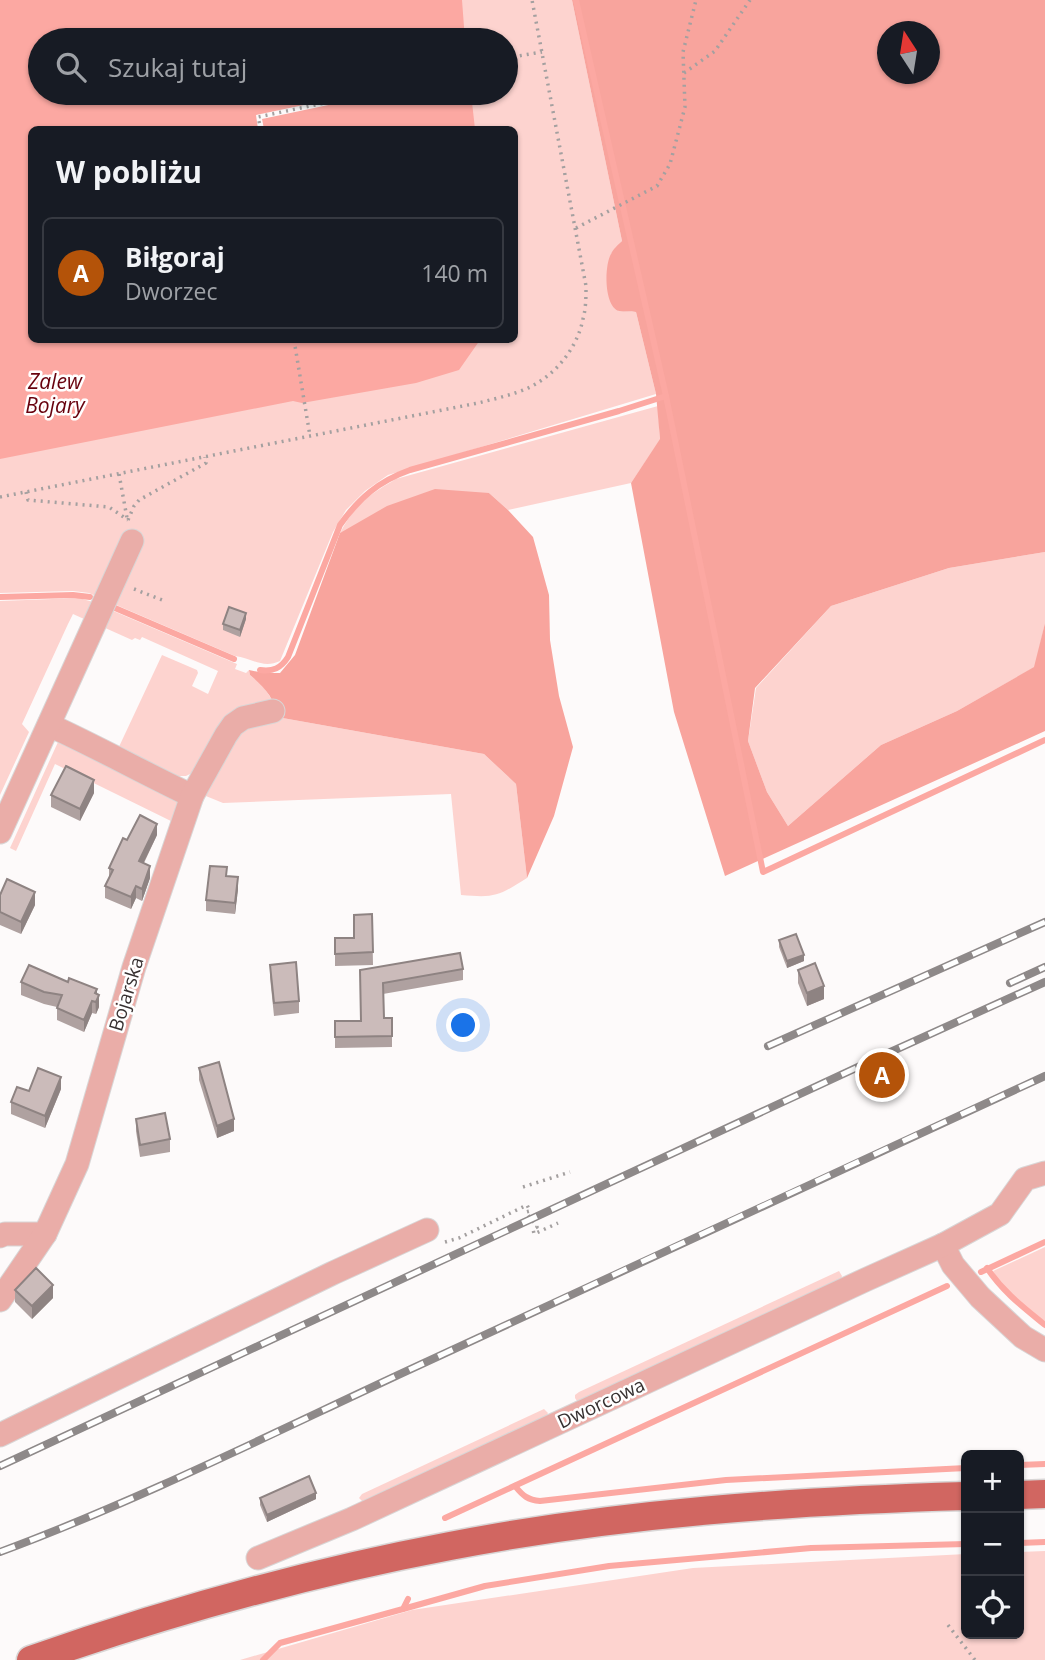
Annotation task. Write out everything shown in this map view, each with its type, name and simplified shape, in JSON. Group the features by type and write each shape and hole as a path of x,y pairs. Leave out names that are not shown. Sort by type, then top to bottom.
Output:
{"main road":[{"path":"1024,1494 1045,1494"},
{"path":"31,1660 225,1598 452,1545 560,1527 699,1510 814,1501 961,1496"}],"street":[{"path":"0,832 113,581 130,530"},
{"name":"Bojarska","path":"0,1300 45,1234 77,1164 134,967 192,796 233,725 243,718 273,711"},
{"path":"48,726 94,746 192,796"},
{"name":"Dworcowa","path":"258,1558 352,1519 943,1245 1000,1214 1025,1179 1045,1173"},
{"path":"0,1435 427,1230"},
{"path":"0,1236 45,1234"},
{"path":"943,1245 953,1265 980,1297 1023,1337 1045,1350"}],"path":[{"path":"0,497 478,403 532,386 561,365 581,328 586,286 573,201 556,139 532,0"},
{"path":"576,228 657,186 670,164 685,107 683,51 696,0"},
{"path":"684,73 715,51 750,0"},
{"path":"518,56 542,52"},
{"path":"260,126 258,117 315,105"},
{"path":"294,343 310,436"},
{"path":"130,530 134,506 139,500 206,463 205,457"},
{"path":"119,474 130,530"},
{"path":"26,492 28,500 109,507 130,530"},
{"path":"113,581 162,600"},
{"path":"523,1187 570,1172"},
{"path":"427,1230 435,1244 452,1240 527,1205 530,1210 526,1212 537,1227 533,1229 534,1234 558,1223"},
{"path":"947,1625 975,1660"}],"shaded area":[{"path":"0,0 572,0 622,241 611,254 618,311 636,312 656,394 388,475 365,491 346,510 333,532 280,661 268,664 235,656 114,604 111,610 237,664 235,669 246,673 249,670 250,675 262,685 277,707 266,706 200,769 186,776 162,776 117,751 162,655 197,670 192,686 208,694 218,671 142,637 140,640 132,640 103,627 110,602 89,593 0,593"},
{"path":"572,0 1045,0 1045,552 949,568 831,606 755,688 748,741 767,792 788,826 881,745 957,711 1034,667 1045,623 1045,731 725,876 674,712 631,483 660,439 656,394 636,312 614,308 608,294 607,276 613,250 622,241"},
{"path":"658,406 660,440 631,483 508,510 489,493 340,533 364,501 396,479"},
{"path":"435,489 489,493 508,510 533,537 549,595 550,640 559,696 573,747 554,816 527,878 516,784 484,754 277,717 264,688 250,675 249,670 280,673 295,655 340,533 387,506"},
{"path":"1045,552 1045,623 1035,667 957,711 881,745 788,826 767,792 748,741 756,688 831,606 949,568"},
{"path":"79,598 93,602 84,619 73,614 68,624 22,724 29,732 0,795 0,601"},
{"path":"277,717 484,754 516,784 527,878 496,894 461,895 451,794 223,803 201,794 240,726"},
{"path":"58,742 172,796 181,804 175,823 55,764 16,851 10,848"},
{"path":"1045,1247 1045,1322 1004,1288 993,1271"},
{"path":"839,1271 841,1279 580,1401 575,1398 579,1392"},
{"path":"544,1409 548,1413 546,1417 366,1501 359,1498 362,1494"},
{"path":"1045,1551 1045,1660 240,1660 412,1610 693,1568 961,1554 961,1639 1024,1639 1024,1552"}],"water":[{"name":"Zalew Bojary","path":"0,0 462,0 464,28 28,28 28,105 472,105 475,126 28,126 28,343 478,343 459,370 416,383 302,403 293,401 0,459"}],"pier":[{"path":"304,105 328,105 262,119 263,126 258,126 256,115"}],"building":[{"path":"229,607 246,613 240,630 223,624"},
{"path":"66,766 94,780 80,809 51,795"},
{"path":"140,815 157,824 139,861 150,866 142,889 136,886 131,897 105,886 113,870 109,868 123,838 127,840"},
{"path":"210,866 227,867 226,876 238,877 235,903 206,900"},
{"path":"7,879 35,892 21,922 0,912 0,895"},
{"path":"372,914 373,952 335,954 335,938 354,938 354,915"},
{"path":"796,934 804,955 787,961 779,940"},
{"path":"460,953 463,969 383,983 384,1018 392,1018 392,1036 335,1037 335,1021 361,1021 360,970"},
{"path":"296,962 299,1001 274,1003 270,965"},
{"path":"815,963 824,986 807,993 798,970"},
{"path":"29,965 68,982 69,978 97,989 95,993 99,995 96,1002 92,1001 84,1020 57,1008 62,995 44,992 21,982"},
{"path":"219,1062 234,1119 217,1126 199,1068"},
{"path":"38,1068 61,1077 45,1116 11,1102 17,1087 29,1091"},
{"path":"165,1113 170,1139 140,1145 136,1119"},
{"path":"36,1268 53,1285 32,1306 15,1290"},
{"path":"309,1476 316,1493 267,1515 260,1498"}],"waterway":[{"path":"576,0 666,396 763,872 1045,740"},
{"path":"260,670 276,668 288,657 340,525 362,499 379,485 410,470 666,396"},
{"path":"0,597 90,597"},
{"path":"115,608 234,659"},
{"path":"981,1272 1045,1242"},
{"path":"987,1268 1007,1292 1045,1325"},
{"path":"445,1518 947,1286"},
{"path":"1024,1465 1045,1464"},
{"path":"515,1486 526,1497 540,1501 726,1480 961,1468"},
{"path":"1024,1543 1045,1542"},
{"path":"403,1609 485,1586 609,1566 811,1548 961,1544"},
{"path":"263,1660 280,1643 403,1609 408,1599"}],"railway":[{"path":"768,1046 1045,922"},
{"path":"1010,983 1045,967"},
{"path":"0,1466 1045,982"},
{"path":"0,1552 207,1465 1045,1076"}],"place":[{"name":"Biłgoraj","path":"882,1075"}]}
